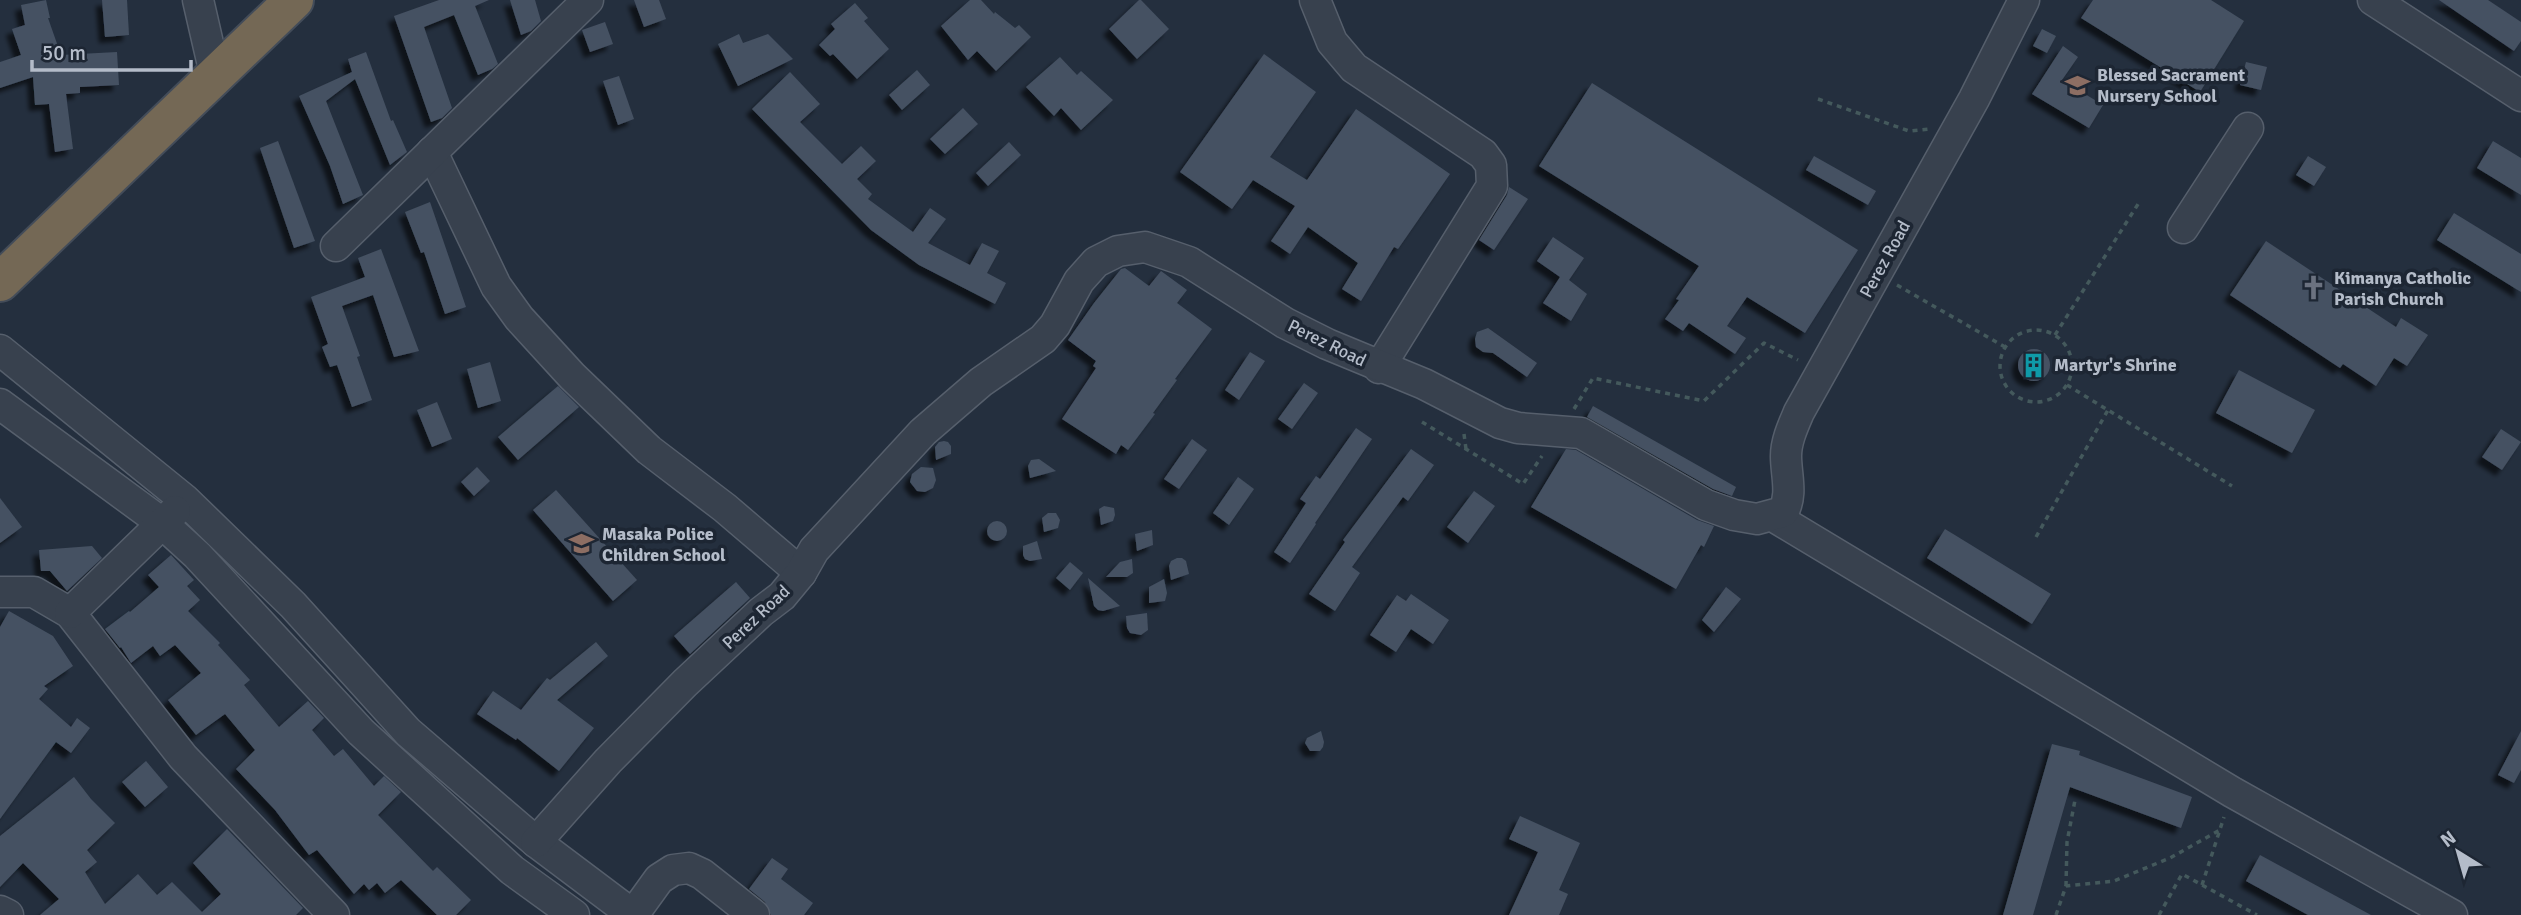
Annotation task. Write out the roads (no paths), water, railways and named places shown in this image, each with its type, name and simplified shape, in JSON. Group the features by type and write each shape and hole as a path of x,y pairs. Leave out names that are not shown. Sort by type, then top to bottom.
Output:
{"highway":[{"path":"0,282 294,0"}],"street":[{"path":"198,0 215,74"},
{"path":"336,246 588,0"},
{"path":"1315,0 1332,42 1354,68 1483,154 1491,165 1492,186 1380,368"},
{"name":"Perez Road","path":"536,842 608,761 685,683 761,612 782,596 801,573 814,550 923,432 981,382 1043,339 1055,325 1079,281 1096,262 1118,251 1145,247 1189,262 1285,323 1380,368 1424,384 1500,423 1518,428 1581,433 1706,505 1734,515 1757,519 1783,512 1788,502 1786,453 1789,436 1799,412 1974,99 2024,0"},
{"path":"2372,0 2521,96"},
{"path":"2183,228 2248,128"},
{"path":"432,152 496,286 519,318 572,376 649,450 725,508 801,573"},
{"path":"0,350 185,500 293,605 408,732 536,842 633,915 659,879 673,870 689,868 702,874 754,915"},
{"path":"0,404 162,523 197,555 361,732 512,870 574,915"},
{"path":"70,614 185,500"},
{"path":"1773,516 2232,792 2452,915"},
{"path":"0,592 34,593 70,614 183,757 334,915"},
{"path":"0,911 8,915"}],"place":[{"name":"Blessed Sacrament Nursery School","path":"2077,85"},
{"name":"Kimanya Catholic Parish Church","path":"2314,288"},
{"name":"Martyr's Shrine","path":"2034,365"},
{"name":"Masaka Police Children School","path":"582,544"}]}
